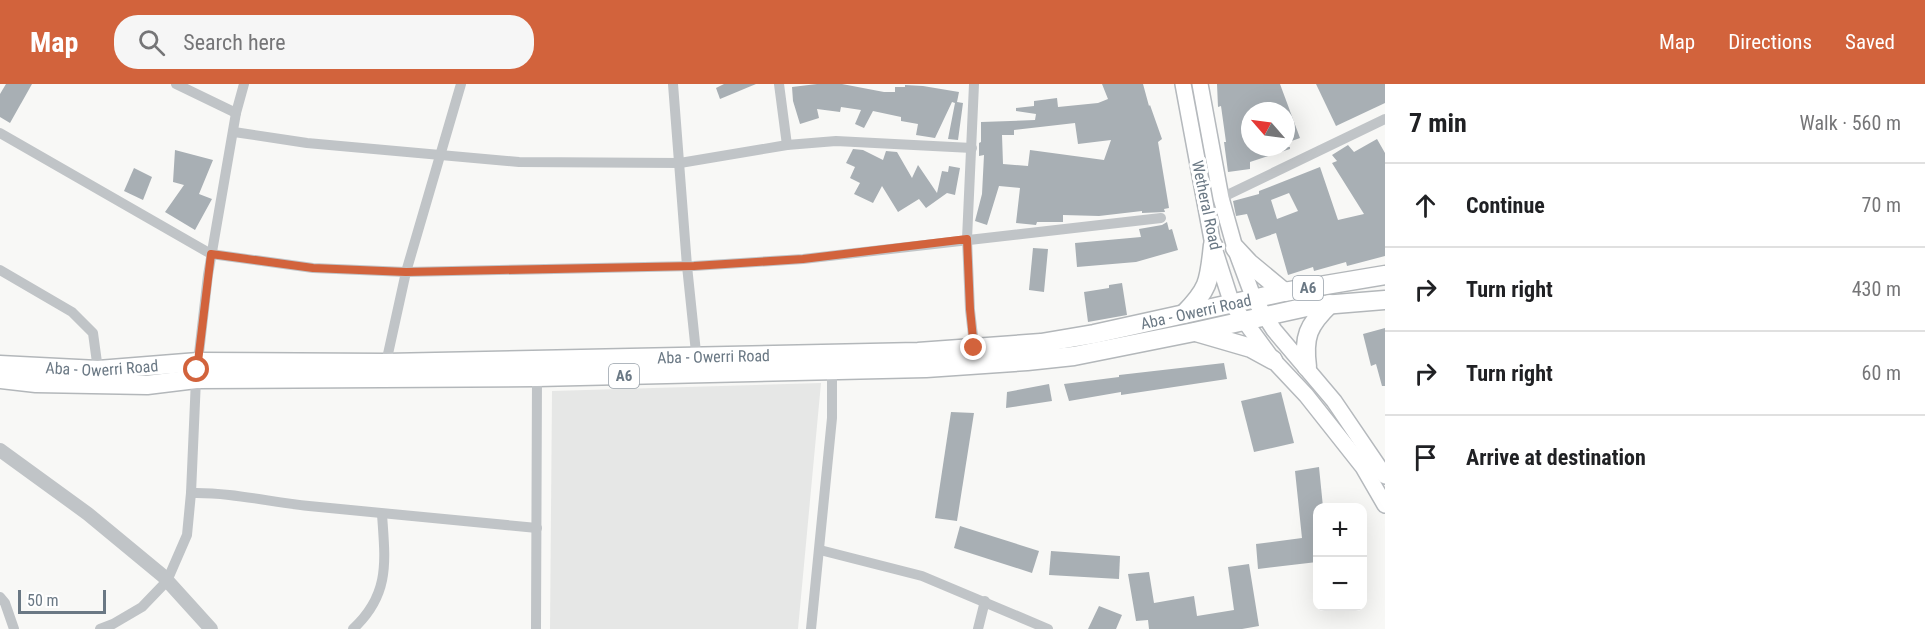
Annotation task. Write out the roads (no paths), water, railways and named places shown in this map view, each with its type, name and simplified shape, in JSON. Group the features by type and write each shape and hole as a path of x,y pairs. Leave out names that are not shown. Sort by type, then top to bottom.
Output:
{"highway":[{"path":"1184,314 1200,299 1208,284 1213,245"},
{"path":"1235,248 1284,292"},
{"name":"Aba - Owerri Road","path":"975,356 1094,334 1284,292 1385,275"},
{"name":"Aba - Owerri Road","path":"0,379 46,383 147,385 197,371 386,363 697,366 832,363 975,356 1074,356 1311,306 1385,300"},
{"path":"1306,367 1307,335 1315,318 1330,304"},
{"path":"1194,332 1251,348 1273,360"},
{"name":"Aba - Owerri Road","path":"0,365 98,370 537,377 697,366"}],"main road":[{"name":"Wetheral Road","path":"1183,84 1213,245 1232,304 1273,360 1306,395 1363,467 1385,505"},
{"name":"Wetheral Road","path":"1200,84 1221,198 1235,248 1254,299 1274,330 1334,401 1385,476"}],"street":[{"path":"176,84 236,113"},
{"path":"100,629 142,607 166,581 187,535 197,371 211,254 236,113 244,84"},
{"path":"386,363 406,272 461,84"},
{"path":"673,84 697,366"},
{"path":"779,84 787,146"},
{"path":"974,84 967,239 975,356"},
{"path":"1221,198 1385,119"},
{"path":"234,132 307,143 519,162 680,163 787,146 836,141 972,148"},
{"path":"0,133 211,254 313,268 406,272 687,266 803,259 1161,218"},
{"path":"0,270 72,312 93,333 98,370"},
{"path":"811,629 832,418 832,363"},
{"path":"536,629 537,377"},
{"path":"0,450 88,514 166,581 211,629"},
{"path":"191,492 214,492 382,514 537,528"},
{"path":"353,629 373,604 384,579 382,514"},
{"path":"820,550 922,576 1048,629"},
{"path":"0,597 5,603 14,629"},
{"path":"978,629 985,601"}]}
